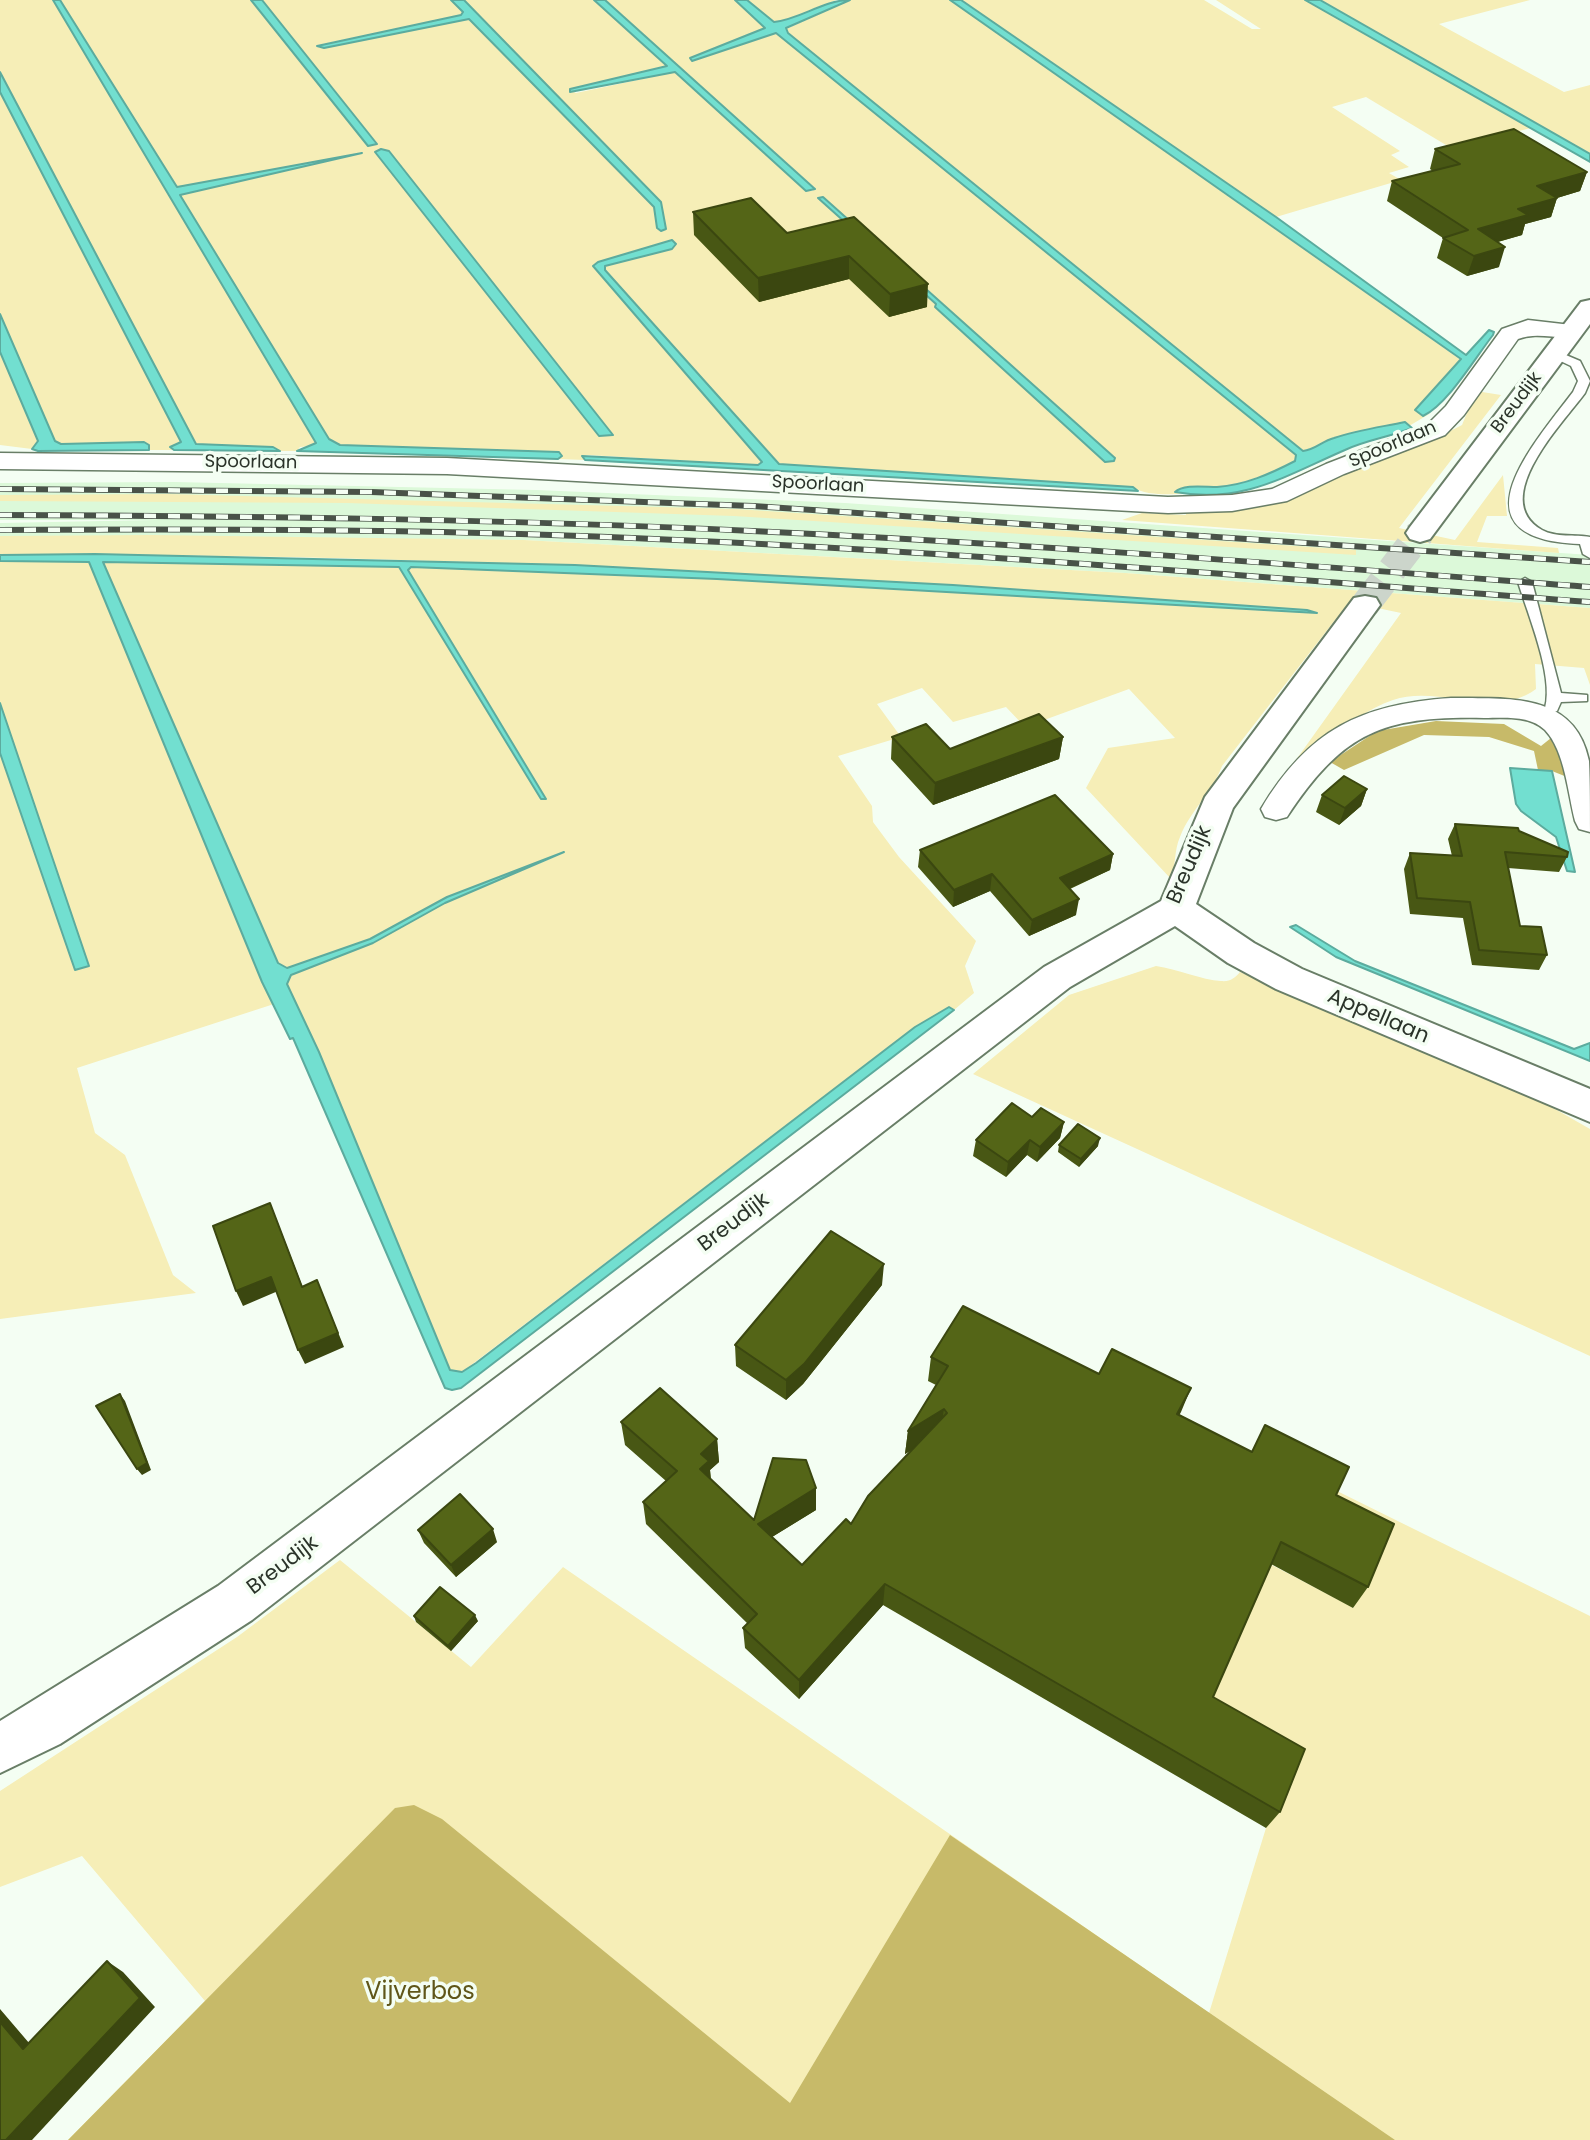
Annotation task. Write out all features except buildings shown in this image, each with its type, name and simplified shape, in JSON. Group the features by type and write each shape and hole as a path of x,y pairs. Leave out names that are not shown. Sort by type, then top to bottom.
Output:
{"street":[{"name":"Breudijk","path":"1420,533 1590,307"},
{"name":"Spoorlaan","path":"0,461 447,466 1168,505 1232,503 1278,496 1335,469 1436,430 1455,410 1478,374 1510,334 1528,327 1572,331"},
{"name":"Breudijk","path":"0,1748 42,1726 234,1603 1057,977 1176,909 1217,804 1365,605"},
{"path":"1276,809 1291,784 1319,750 1371,720 1397,713 1445,708 1550,707 1562,731 1590,821"},
{"name":"Appellaan","path":"1176,909 1241,953 1289,979 1590,1106"}],"lane":[{"path":"1553,354 1576,364 1584,381 1579,393 1527,465 1515,494 1515,506 1525,525 1536,533 1586,540 1590,554"},
{"path":"1525,582 1549,665 1550,707 1582,698"}],"shaded area":[{"path":"174,482 536,490 845,503 1590,555 1590,608 1125,573 524,540 0,536 0,523 157,520 0,520 0,483"}],"green space":[{"path":"0,0 53,0 316,443 313,446 300,447 297,451 280,451 273,447 196,444 0,71"},
{"path":"60,0 251,0 371,146 377,143 262,0 451,0 463,12 461,15 318,45 319,48 469,19 654,207 657,228 666,228 661,202 464,0 594,0 668,66 570,90 576,93 675,72 806,191 812,191 815,188 605,0 735,0 767,26 690,58 692,61 776,33 1296,455 1296,461 1242,482 1186,488 1175,492 1184,494 1150,493 1133,487 779,464 605,270 604,266 672,249 672,240 593,267 762,462 759,465 588,455 583,456 585,460 558,459 562,456 559,452 340,445 329,439 180,195 361,153 177,187","holes":["376,152 612,435 599,436"]},
{"path":"747,0 836,0 786,21 774,22"},
{"path":"850,0 950,0 1461,360 1416,410 1423,416 1431,413 1409,426 1405,422 1353,432 1303,451 786,29"},
{"path":"961,0 1204,0 1252,29 1261,29 1216,0 1305,0 1531,128 1451,148 1366,97 1332,107 1400,151 1391,155 1409,167 1389,173 1401,180 1276,217"},
{"path":"1320,0 1530,0 1439,24 1564,92 1590,85 1590,154"},
{"path":"0,92 181,443 171,447 174,450 149,450 149,445 61,444 55,441 0,314"},
{"path":"0,352 38,442 32,449 0,445"},
{"path":"1476,391 1501,395 1399,528 1455,540 1503,475 1507,516 1487,516 1477,542 1558,548 1559,553 1122,520 1142,513 1186,515 1185,509 1270,503 1395,449 1427,443 1462,425"},
{"path":"167,494 736,509 1356,550 1356,555 734,516 347,503 0,501 0,495"},
{"path":"152,535 524,540 1125,573 1590,608 1590,685 1584,668 1535,664 1536,689 1520,698 1485,702 1410,696 1393,700 1358,718 1314,757 1275,801 1268,799 1401,613 1349,602 1222,766 1180,837 1171,879 1086,788 1108,748 1175,738 1129,689 1025,727 1006,707 953,722 922,688 877,704 901,737 838,756 872,806 873,822 899,857 976,941 965,966 974,993 954,1010 949,1007 915,1027 462,1372 450,1370 443,1357 319,1052 287,984 291,975 373,943 445,903 564,853 447,897 370,939 287,968 278,963 102,562 399,567 541,798 408,570 411,567 717,579 1315,613 1307,610 981,588 654,570 327,558 0,555 0,536"},
{"path":"0,561 89,562 274,1004 77,1068 95,1133 125,1155 173,1275 196,1293 0,1319 0,753 75,970 89,965 0,703"},
{"path":"1436,721 1504,724 1541,746 1551,738 1564,754 1567,777 1552,771 1538,770 1534,751 1489,737 1424,735 1344,770 1330,762 1377,731"},
{"path":"1156,966 1221,981 1232,979 1240,972 1548,1105 1590,1129 1590,1356 973,1074 1069,995"},
{"path":"1335,1490 1590,1616 1590,2140 68,2140 205,2001 82,1856 0,1887 0,1791 237,1637 340,1560 471,1667 563,1567 1209,2013 1266,1828 1291,1766 1202,1715 1268,1563 1354,1608 1323,1517"},
{"name":"Vijverbos","path":"414,1805 442,1819 790,2103 950,1835 1395,2140 68,2140 395,1808"}],"water":[{"path":"53,0 60,0 177,187 362,153 180,195 329,439 340,445 559,452 562,456 558,459 297,451 316,443"},
{"path":"251,0 262,0 377,144 368,146"},
{"path":"451,0 464,0 661,202 666,229 661,231 657,228 654,207 469,19 324,48 317,46 461,15 463,12"},
{"path":"594,0 605,0 815,189 806,191 675,72 570,92 570,89 667,66"},
{"path":"735,0 747,0 774,22 831,3 850,0 786,28 788,33 1303,451 1330,439 1360,431 1405,422 1412,428 1353,447 1283,478 1243,491 1199,495 1175,492 1188,487 1227,486 1247,481 1295,461 1296,455 776,33 692,61 690,58 765,28"},
{"path":"950,0 961,0 1276,217 1466,355 1489,330 1494,332 1493,335 1442,402 1423,416 1415,410 1461,359"},
{"path":"1305,0 1320,0 1590,154 1590,162"},
{"path":"0,72 196,444 273,447 280,451 174,450 170,447 181,442 0,92"},
{"path":"381,149 389,151 613,435 599,436 375,152"},
{"path":"823,197 1115,458 1114,461 1105,462 818,198"},
{"path":"672,240 676,244 672,249 605,266 605,270 779,464 1133,487 1138,491 585,460 582,456 758,465 762,462 593,266 598,262"},
{"path":"0,314 55,441 61,444 144,442 149,445 149,450 32,449 38,441 0,352"},
{"path":"95,554 575,565 953,585 1307,610 1317,613 717,579 411,567 408,570 546,799 541,799 399,567 103,562 278,963 287,968 370,939 447,897 564,852 445,903 373,943 291,975 287,984 319,1052 450,1370 462,1372 476,1363 915,1027 949,1007 954,1010 461,1388 452,1390 445,1388 293,1038 290,1039 262,982 89,562 0,561 0,555"},
{"path":"0,703 89,966 75,970 0,753"},
{"path":"1510,768 1552,771 1575,872 1567,871 1556,837 1521,811 1516,804"},
{"path":"1296,925 1355,961 1574,1049 1590,1043 1590,1061 1336,957 1290,927"}],"tunnel":[{"path":"1365,605 1420,533"}],"railway":[{"path":"0,489 371,492 753,506 1590,562"},
{"path":"0,515 376,519 752,531 1067,549 1590,587"},
{"path":"0,530 316,530 752,543 1590,602"}]}
